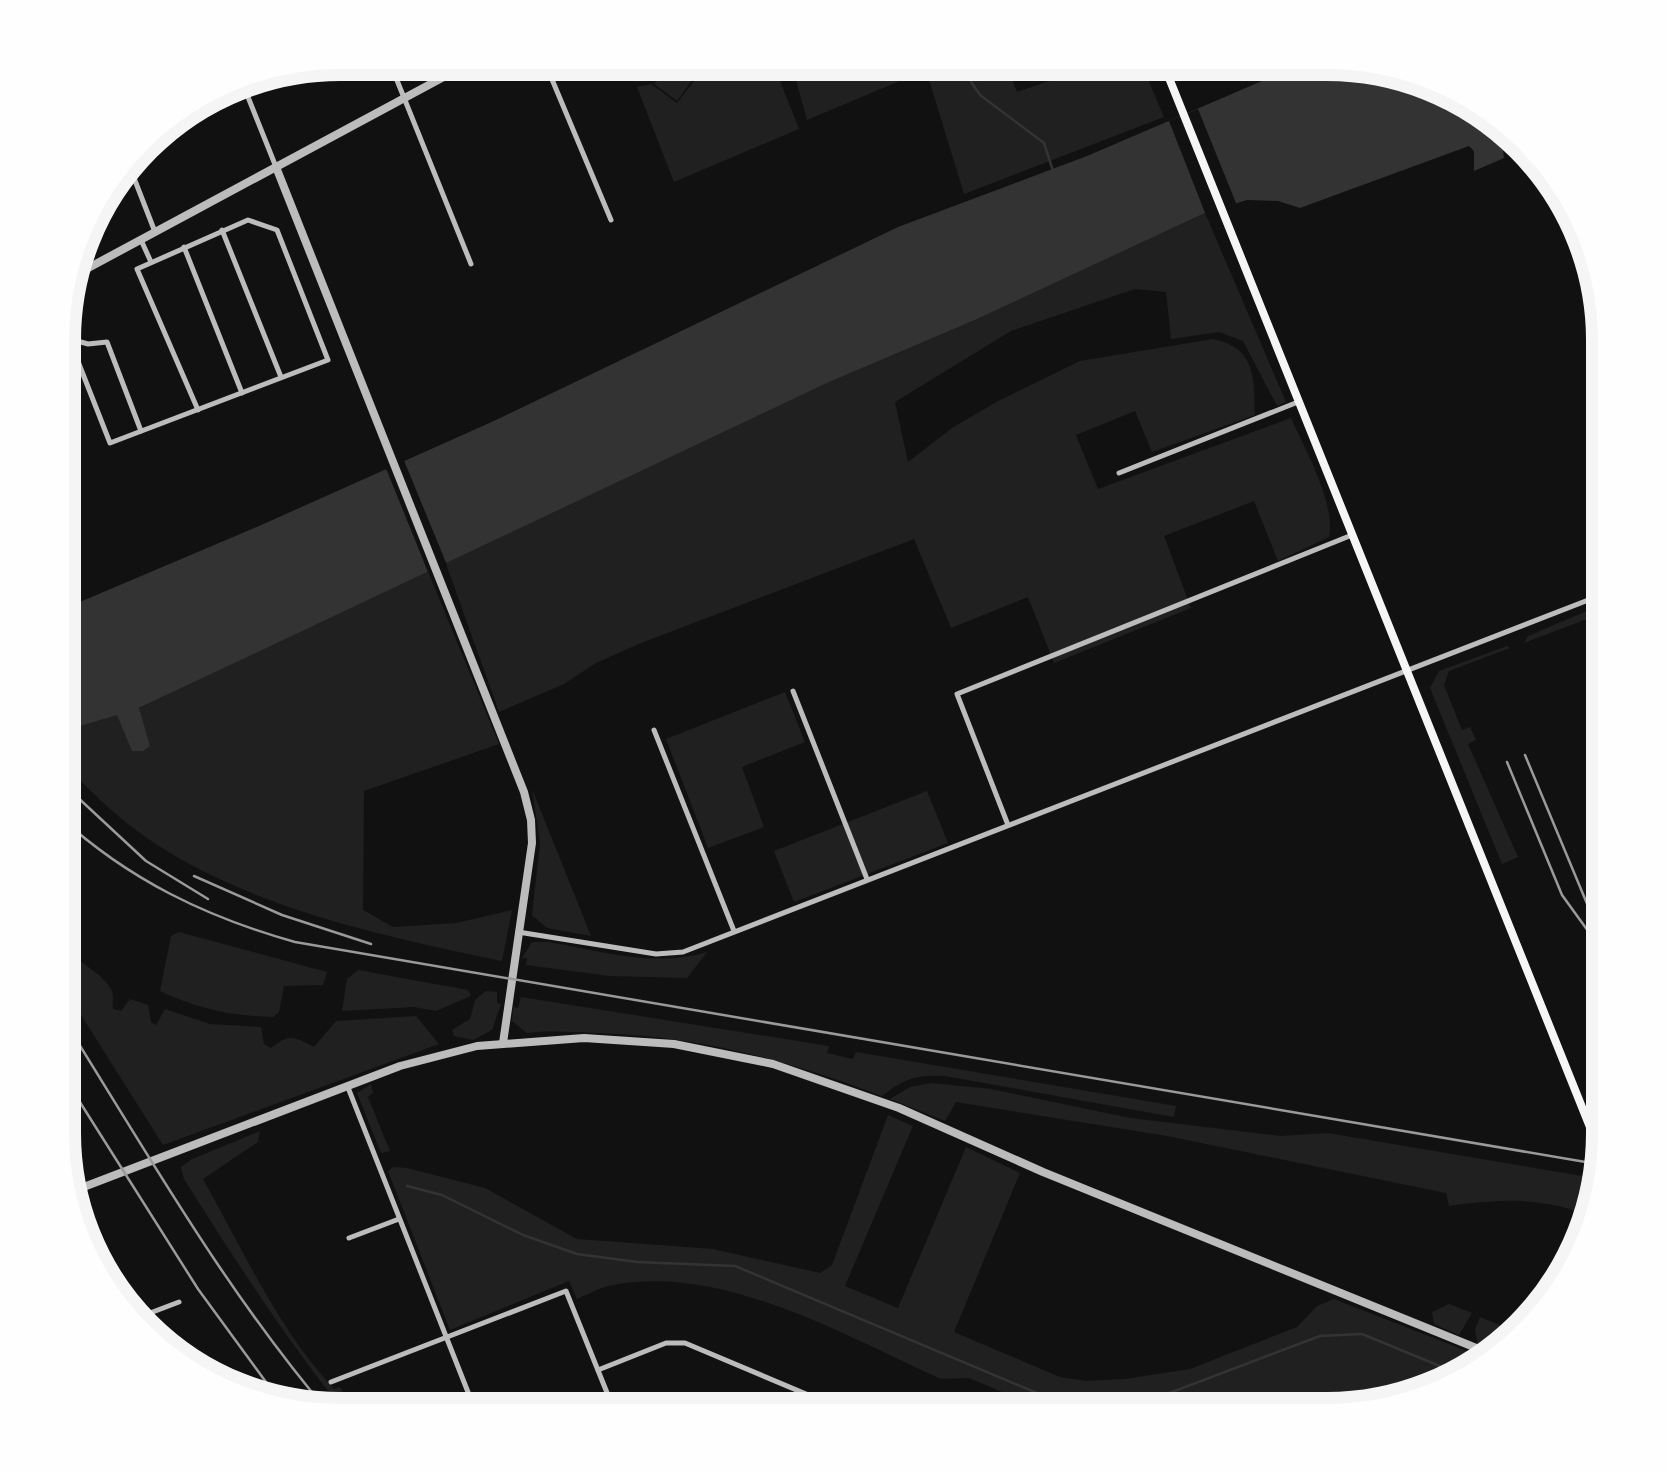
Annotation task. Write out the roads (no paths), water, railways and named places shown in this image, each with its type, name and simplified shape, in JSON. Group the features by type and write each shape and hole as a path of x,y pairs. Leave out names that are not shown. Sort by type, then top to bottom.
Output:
{"main road":[{"path":"1169,76 1592,1132"}],"street":[{"path":"395,75 470,264"},
{"path":"84,270 448,75"},
{"path":"550,75 610,220"},
{"path":"246,92 524,792 532,843 504,1043"},
{"path":"133,175 155,232"},
{"path":"75,353 110,443 198,410 281,377 328,360 278,230 248,220 137,269 198,410"},
{"path":"222,230 281,377"},
{"path":"141,240 151,262"},
{"path":"184,247 242,392"},
{"path":"75,341 107,342 141,431"},
{"path":"1119,473 1299,402"},
{"path":"1008,825 957,694 1352,535"},
{"path":"518,932 668,955 683,952 1591,599"},
{"path":"793,691 868,879"},
{"path":"654,730 734,931"},
{"path":"81,1187 423,1059 554,1038 674,1044 774,1064 899,1108 1043,1172 1479,1349"},
{"path":"347,1086 470,1398"},
{"path":"349,1238 399,1219"},
{"path":"331,1382 566,1290 609,1398"},
{"path":"147,1314 179,1302"},
{"path":"598,1370 666,1344 686,1343 815,1397"}],"waterway":[{"path":"967,76 980,95 1044,143 1053,171"},
{"path":"407,1186 442,1195 523,1235 577,1254 637,1262 735,1266 1047,1397"},
{"path":"1158,1397 1320,1336 1362,1334 1447,1369"}],"railway":[{"path":"1525,755 1592,915"},
{"path":"1507,762 1562,895 1592,936"},
{"path":"76,795 146,861 208,899"},
{"path":"76,830 113,860 170,894 230,921 295,942 1590,1163"},
{"path":"194,876 282,915 371,944"},
{"path":"76,1039 221,1269 316,1397"},
{"path":"76,1096 198,1289 271,1389"}]}
